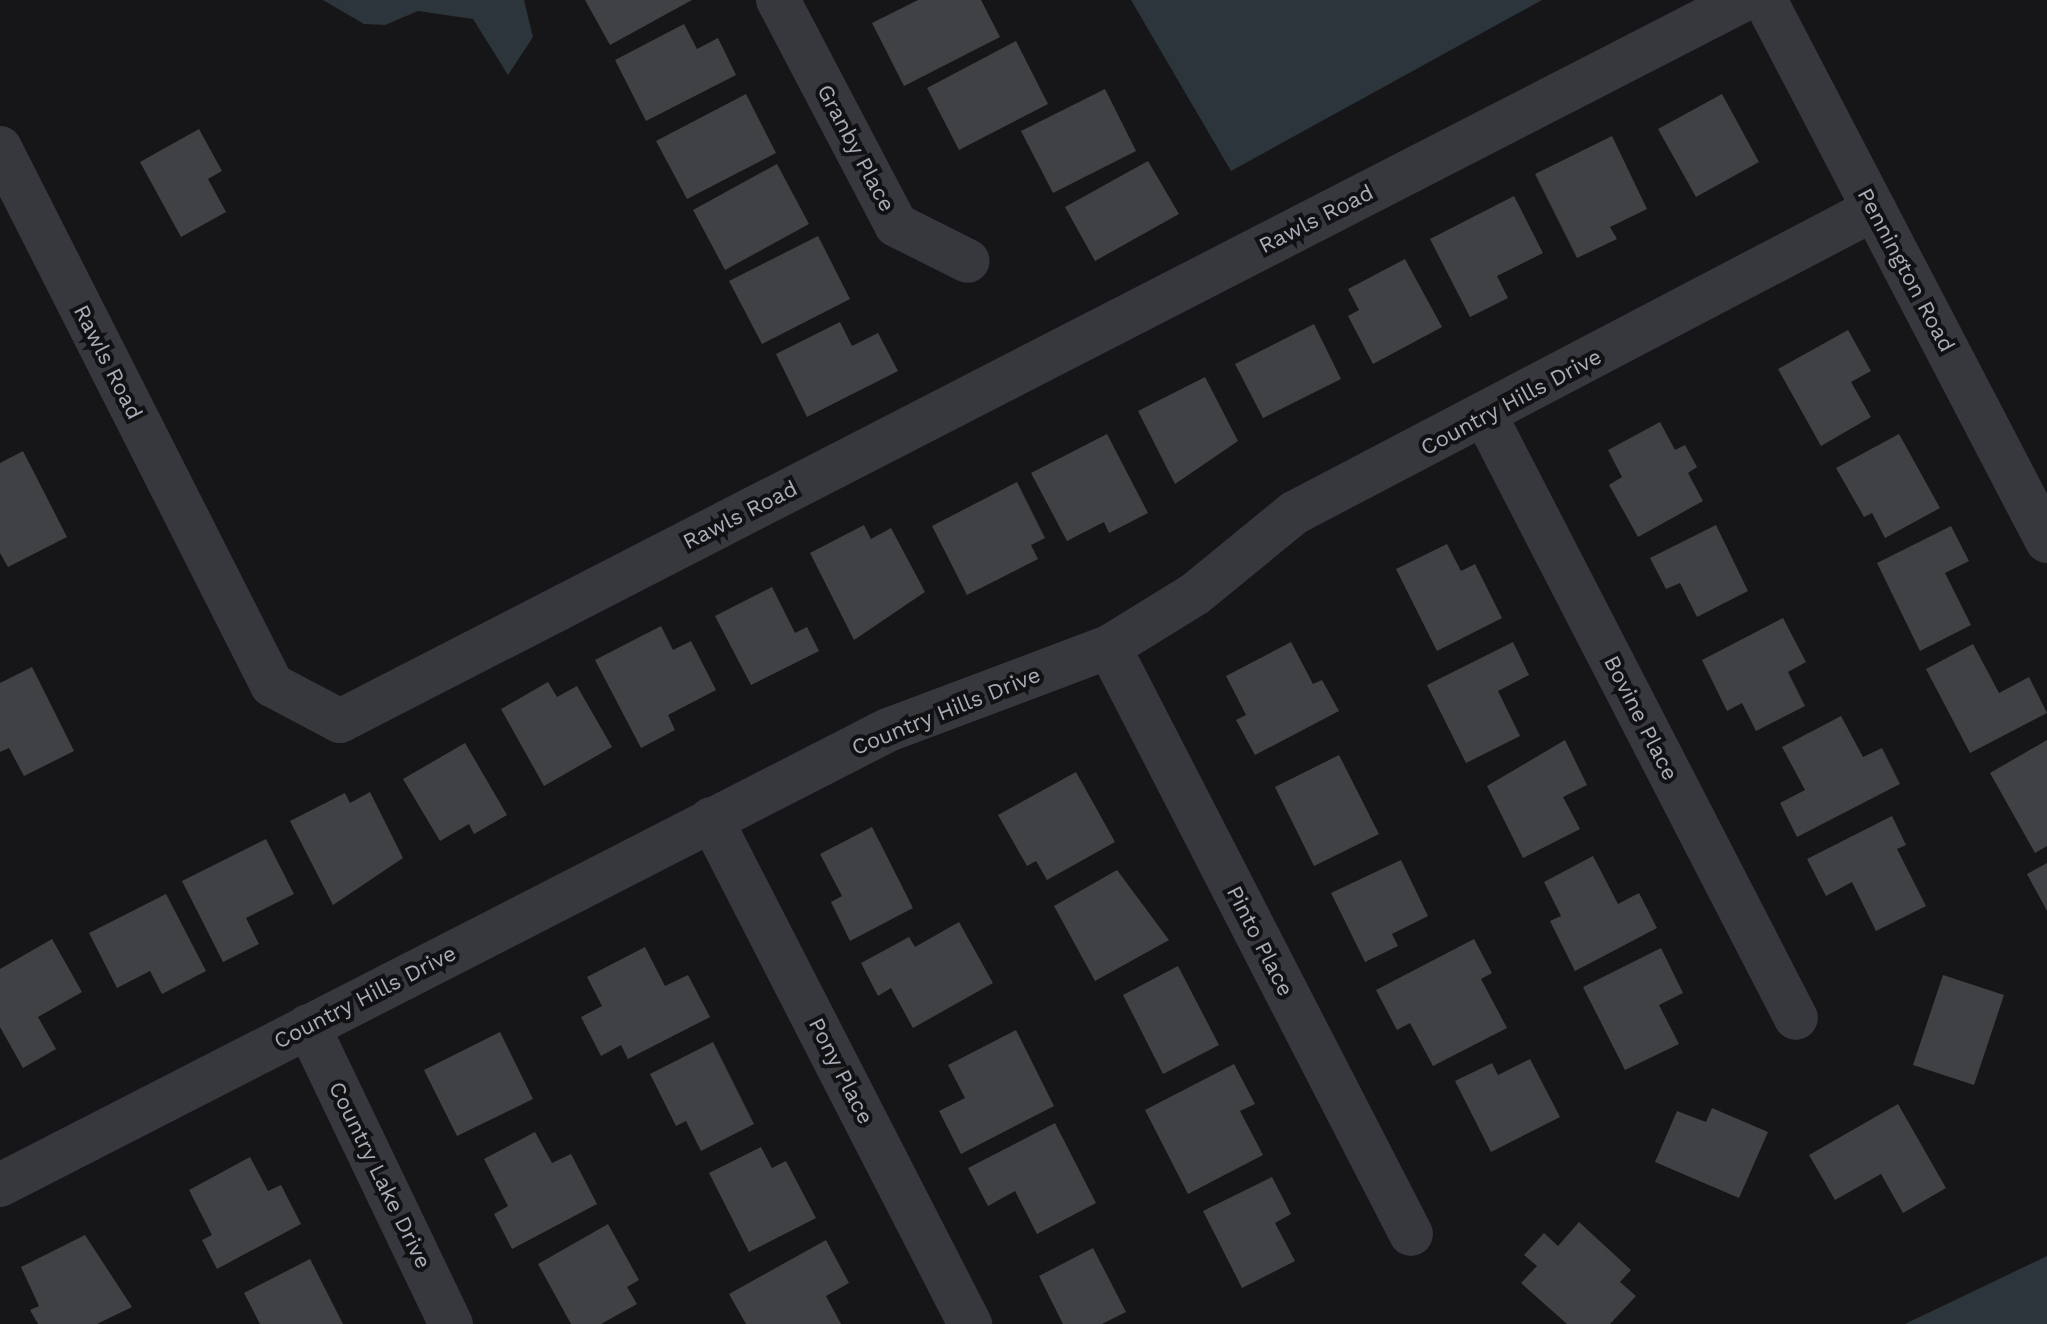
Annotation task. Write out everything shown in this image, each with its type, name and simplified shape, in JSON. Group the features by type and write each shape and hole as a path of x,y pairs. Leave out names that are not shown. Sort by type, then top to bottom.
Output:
{"street":[{"name":"Granby Place","path":"778,0 896,225 968,261"},
{"name":"Rawls Road","path":"0,148 272,685 340,721 1743,0"},
{"name":"Pennington Road","path":"1765,0 2047,541"},
{"name":"Country Hills Drive","path":"0,1185 888,730 1109,647 1195,594 1294,513 1486,417 1874,209"},
{"name":"Bovine Place","path":"1486,417 1796,1018"},
{"name":"Pinto Place","path":"1109,647 1411,1234"},
{"name":"Pony Place","path":"711,819 970,1324"},
{"name":"Country Lake Drive","path":"308,1026 451,1324"}],"shaded area":[{"path":"323,0 524,0 533,37 508,75 473,19 418,11 385,25 364,24"},
{"path":"1131,0 1542,0 1231,171"},
{"path":"2047,1256 2047,1324 1905,1324"}],"building":[{"path":"585,0 692,0 610,45"},
{"path":"918,0 981,0 1000,37 904,86 872,23"},
{"path":"684,24 697,49 718,38 736,75 646,121 615,60"},
{"path":"1016,41 1048,104 959,150 927,88"},
{"path":"1105,89 1136,151 1053,193 1021,131"},
{"path":"746,94 776,153 687,199 656,141"},
{"path":"1722,94 1759,162 1696,197 1658,129"},
{"path":"199,129 222,171 208,179 226,212 181,237 140,162"},
{"path":"1612,136 1647,209 1610,227 1617,239 1577,258 1535,174"},
{"path":"1148,161 1179,214 1095,261 1065,207"},
{"path":"777,164 809,224 725,270 693,210"},
{"path":"1514,196 1543,253 1497,276 1508,298 1470,317 1430,239"},
{"path":"818,236 850,299 762,344 729,281"},
{"path":"1405,259 1442,327 1373,364 1348,316 1359,310 1348,289"},
{"path":"840,322 852,346 878,333 898,371 807,417 776,354"},
{"path":"1314,324 1341,379 1263,418 1235,364"},
{"path":"1848,330 1871,371 1851,382 1871,417 1821,446 1778,369"},
{"path":"1205,377 1238,441 1175,484 1138,411"},
{"path":"1660,422 1675,450 1685,445 1697,467 1688,473 1703,501 1638,537 1609,485 1622,477 1608,450"},
{"path":"1107,434 1148,513 1109,533 1104,522 1067,541 1031,473"},
{"path":"1899,434 1940,508 1885,538 1872,513 1864,517 1836,468"},
{"path":"23,451 67,537 8,567 0,553 0,463"},
{"path":"1017,482 1045,538 1031,545 1038,559 967,595 932,526"},
{"path":"864,525 871,539 891,528 925,592 854,640 810,553"},
{"path":"1716,525 1748,591 1697,617 1680,583 1666,589 1650,558"},
{"path":"1951,526 1969,561 1945,573 1971,625 1920,651 1877,563"},
{"path":"1447,544 1461,571 1475,564 1502,618 1437,651 1396,569"},
{"path":"772,587 795,633 807,627 819,651 751,685 715,616"},
{"path":"1783,618 1806,662 1788,672 1805,706 1756,731 1742,703 1727,711 1702,660"},
{"path":"661,626 673,650 691,641 716,690 668,715 675,730 641,748 595,660"},
{"path":"1291,642 1313,684 1322,680 1339,711 1255,755 1236,720 1246,715 1226,676"},
{"path":"1513,642 1529,675 1498,691 1520,736 1466,763 1427,685"},
{"path":"1973,644 1999,693 2029,677 2047,713 1970,753 1926,669"},
{"path":"32,667 74,751 24,776 9,748 0,752 0,683"},
{"path":"548,682 557,697 577,686 612,747 544,786 501,709"},
{"path":"1841,716 1863,757 1882,748 1900,784 1797,837 1780,803 1805,790 1782,747"},
{"path":"1565,740 1587,785 1563,797 1580,829 1523,858 1487,786"},
{"path":"2047,740 2047,846 2035,853 1990,773"},
{"path":"465,743 507,815 474,834 469,824 440,841 403,779"},
{"path":"1339,755 1379,834 1314,866 1275,787"},
{"path":"1076,772 1115,842 1047,880 1036,861 1027,866 998,815"},
{"path":"370,792 403,858 333,905 290,821 345,793 350,803"},
{"path":"1892,816 1906,845 1897,849 1926,906 1876,931 1852,882 1826,896 1807,859"},
{"path":"872,827 913,908 850,941 831,902 842,896 820,854"},
{"path":"266,839 294,894 246,918 259,944 223,962 182,881"},
{"path":"1593,856 1618,904 1639,893 1657,928 1575,971 1550,921 1561,916 1544,882"},
{"path":"1401,860 1428,916 1392,934 1398,946 1365,962 1331,893"},
{"path":"2047,863 2047,911 2027,874"},
{"path":"1117,870 1169,940 1095,981 1054,906"},
{"path":"166,894 206,971 162,994 150,971 117,988 89,933"},
{"path":"959,922 993,983 913,1028 891,988 878,996 861,963 909,937 915,947"},
{"path":"52,939 82,992 38,1017 56,1049 23,1068 0,1027 0,969"},
{"path":"1474,939 1492,973 1481,979 1507,1028 1433,1066 1410,1023 1397,1030 1376,990"},
{"path":"645,947 665,986 688,975 710,1017 628,1059 621,1045 601,1056 581,1017 602,1006 587,977"},
{"path":"1661,948 1683,993 1659,1005 1679,1044 1625,1070 1583,987"},
{"path":"1178,966 1219,1045 1163,1074 1123,995"},
{"path":"1943,975 2004,995 1974,1085 1913,1065"},
{"path":"1016,1030 1054,1106 961,1154 939,1111 965,1098 948,1065"},
{"path":"500,1032 533,1099 457,1136 424,1070"},
{"path":"713,1042 754,1124 701,1151 686,1121 676,1126 650,1074"},
{"path":"1530,1059 1560,1117 1491,1152 1455,1081 1492,1063 1498,1075"},
{"path":"1234,1064 1255,1104 1240,1111 1263,1155 1188,1194 1145,1110"},
{"path":"1898,1104 1946,1188 1903,1213 1881,1174 1835,1200 1809,1155"},
{"path":"1712,1108 1768,1132 1739,1198 1655,1162 1677,1111 1706,1122"},
{"path":"1055,1123 1096,1203 1037,1234 1015,1191 988,1206 968,1168"},
{"path":"535,1132 552,1163 571,1154 597,1204 512,1249 494,1214 508,1206 484,1159"},
{"path":"761,1147 772,1168 786,1161 816,1218 749,1252 709,1173"},
{"path":"250,1157 268,1191 281,1185 301,1224 217,1269 202,1240 212,1235 189,1190"},
{"path":"1272,1177 1291,1214 1275,1223 1295,1261 1242,1288 1203,1211"},
{"path":"1579,1222 1631,1270 1620,1282 1636,1296 1610,1324 1567,1324 1521,1283 1537,1266 1524,1255 1544,1233 1558,1246"},
{"path":"608,1224 639,1280 627,1287 637,1304 601,1324 571,1324 538,1264"},
{"path":"85,1235 132,1307 97,1324 38,1324 30,1310 39,1306 21,1267"},
{"path":"826,1240 849,1283 826,1296 841,1324 746,1324 729,1294"},
{"path":"1093,1248 1126,1312 1102,1324 1063,1324 1039,1276"},
{"path":"310,1259 343,1324 260,1324 244,1293"}]}
